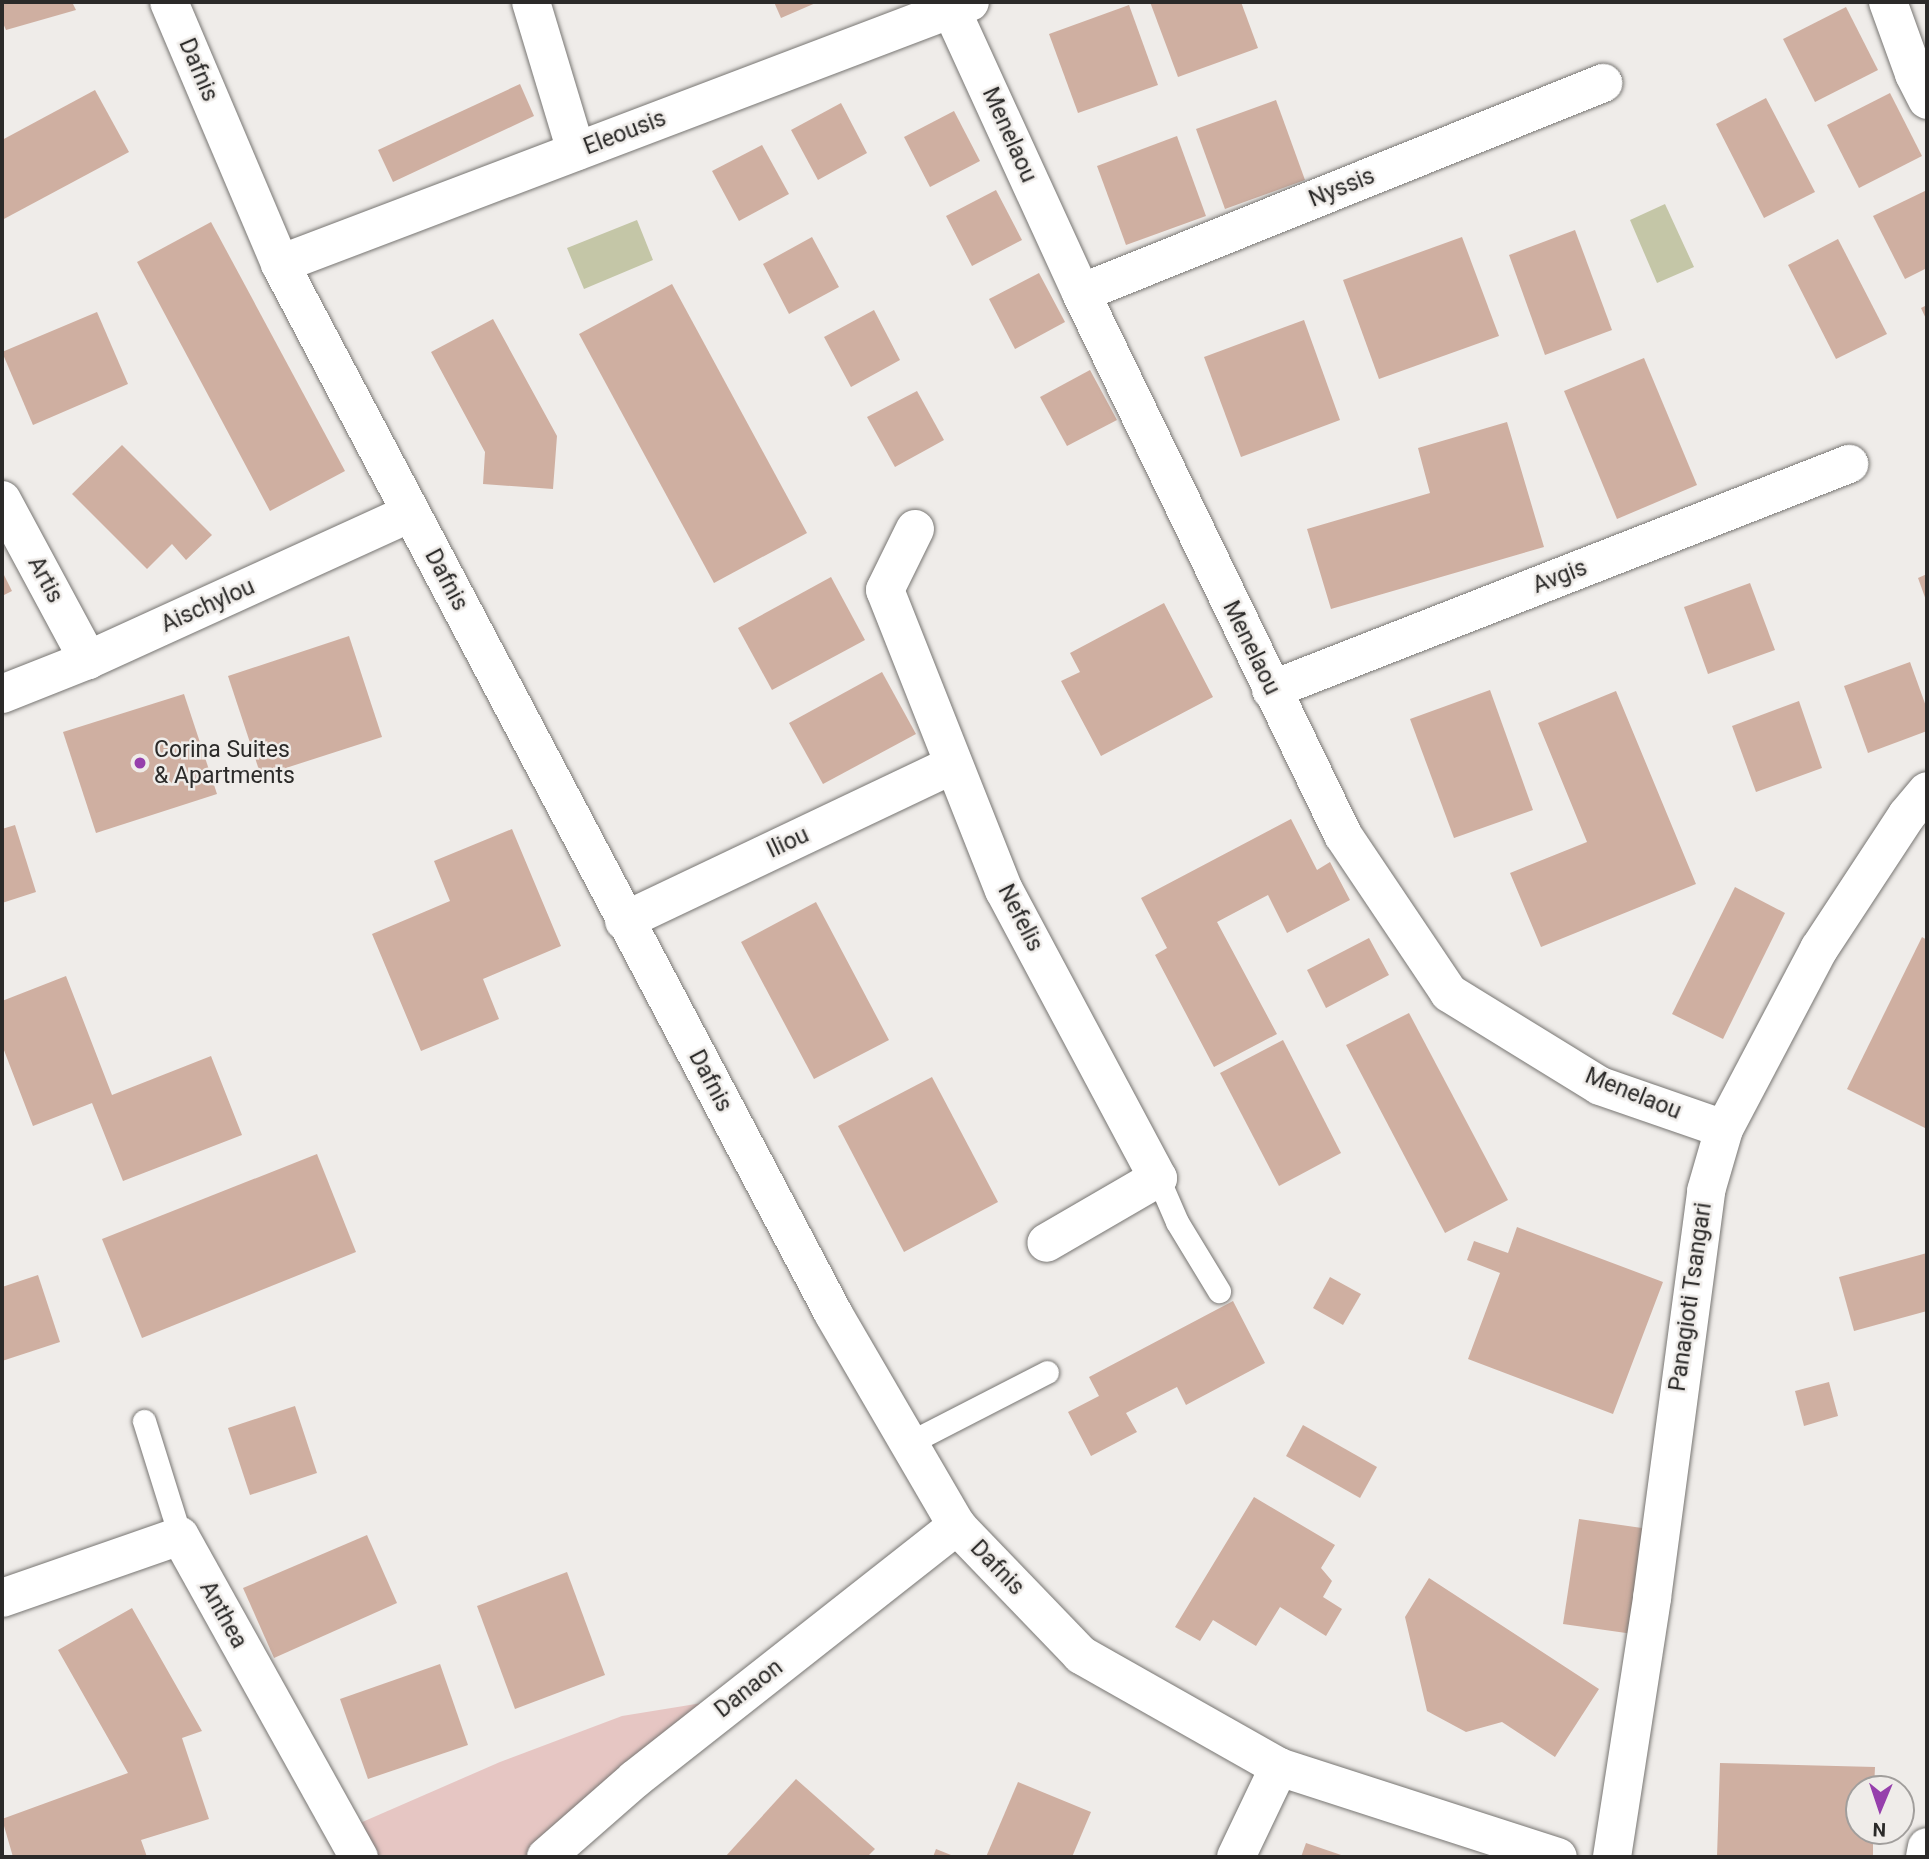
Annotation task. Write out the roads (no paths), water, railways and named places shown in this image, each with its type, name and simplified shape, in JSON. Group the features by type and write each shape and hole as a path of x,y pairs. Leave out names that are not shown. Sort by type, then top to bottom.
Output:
{"street":[{"name":"Dafnis","path":"169,2 280,264 833,1313 957,1526 1081,1655 1279,1767 1558,1857"},
{"path":"531,2 576,152"},
{"path":"1888,2 1914,74 1927,100"},
{"name":"Eleousis","path":"280,264 961,5"},
{"name":"Menelaou","path":"961,5 1081,293 1271,690 1343,835 1449,993 1600,1086 1724,1129"},
{"name":"Nyssis","path":"1081,293 1603,83"},
{"name":"Avgis","path":"1271,690 1849,464"},
{"name":"Artis","path":"2,500 88,660"},
{"name":"Aischylou","path":"2,694 88,660 411,513"},
{"name":"Nefelis","path":"915,529 885,590 952,765 1004,890 1158,1178"},
{"name":"Iliou","path":"624,921 952,765"},
{"name":"Panagioti Tsangari","path":"1612,1857 1652,1598 1706,1191 1724,1129 1819,949 1907,815 1927,791"},
{"path":"1046,1243 1158,1178"},
{"name":"Danaon","path":"546,1857 635,1779 957,1526"},
{"path":"2,1598 180,1536"},
{"name":"Anthea","path":"180,1536 359,1857"},
{"path":"1237,1857 1279,1767"},
{"path":"1925,1857 1927,1847"}],"lane":[{"path":"1158,1178 1177,1222 1219,1291"},
{"path":"909,1443 1047,1372"},
{"path":"144,1421 180,1536"}],"place":[{"name":"Corina Suites & Apartments","path":"140,763"}]}
